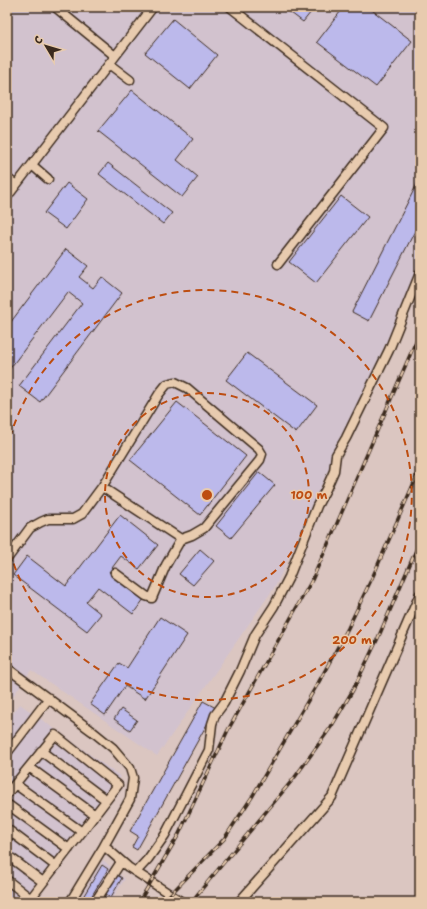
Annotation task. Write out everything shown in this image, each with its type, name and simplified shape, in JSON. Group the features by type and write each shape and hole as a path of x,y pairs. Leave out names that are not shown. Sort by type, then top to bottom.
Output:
{"street":[{"path":"55,7 115,56"},
{"path":"7,197 153,7"},
{"path":"230,7 384,128 278,264"},
{"path":"109,64 130,80"},
{"path":"32,165 48,179"},
{"path":"7,178 16,185"},
{"path":"136,872 148,859 165,835 210,750 212,724 215,715 224,703 255,635 274,606 289,577 317,506 334,471 336,455 352,426 388,350 420,273"},
{"path":"7,559 30,528 48,519 73,519 82,514 102,487 159,394 167,384 175,382 186,388 259,449 262,454 260,460 204,528 181,539 166,565 152,598 146,596 115,573"},
{"path":"102,487 181,539"},
{"path":"239,902 332,797 420,594"},
{"path":"7,668 113,748 130,768 133,778 130,799 70,902"},
{"path":"7,753 48,698"},
{"path":"7,794 55,734 118,785 30,900 7,880"},
{"path":"41,751 106,800"},
{"path":"29,767 95,815"},
{"path":"15,784 82,832"},
{"path":"7,804 69,849"},
{"path":"7,829 56,866"},
{"path":"104,846 120,862 182,902"},
{"path":"7,855 44,882"},
{"path":"95,902 120,862"}],"shaded area":[{"path":"7,7 420,7 420,268 276,585 157,756 31,670 7,705"},
{"path":"20,704 121,777 25,902 7,902 7,722"},
{"path":"103,860 125,879 110,902 77,902"}],"building":[{"path":"283,7 315,7 303,22"},
{"path":"344,7 368,7 412,41 376,87 317,42"},
{"path":"173,19 217,55 190,89 145,53"},
{"path":"132,90 193,139 177,160 198,177 182,197 98,131"},
{"path":"108,163 172,213 163,224 99,174"},
{"path":"420,178 420,221 369,321 352,312"},
{"path":"67,183 88,199 66,229 44,213"},
{"path":"341,196 368,217 316,283 289,262"},
{"path":"66,249 88,266 79,277 93,288 102,277 122,293 40,402 19,386 82,303 68,292 8,371 7,327"},
{"path":"247,353 317,405 296,433 226,380"},
{"path":"177,402 246,456 200,515 130,460"},
{"path":"259,472 275,485 231,538 216,526"},
{"path":"120,515 158,545 139,569 121,556 109,572 144,599 133,614 98,587 86,602 101,614 87,631 13,575 27,556 66,586"},
{"path":"200,549 214,561 193,585 179,574"},
{"path":"160,617 187,635 145,699 125,686 105,715 90,704 119,663 127,668"},
{"path":"203,701 216,708 137,850 132,847 138,836 130,831"},
{"path":"121,709 137,720 130,730 114,719"},
{"path":"102,865 108,869 88,902 80,902"},
{"path":"115,874 122,878 111,897 104,893"}],"railway":[{"path":"139,902 179,834 228,730 312,580 420,332"},
{"path":"163,902 224,839 252,797 321,678 348,628 373,576 420,469"},
{"path":"191,902 295,777 331,727 353,690 378,638 420,541"},
{"path":"416,902 420,898"}]}
